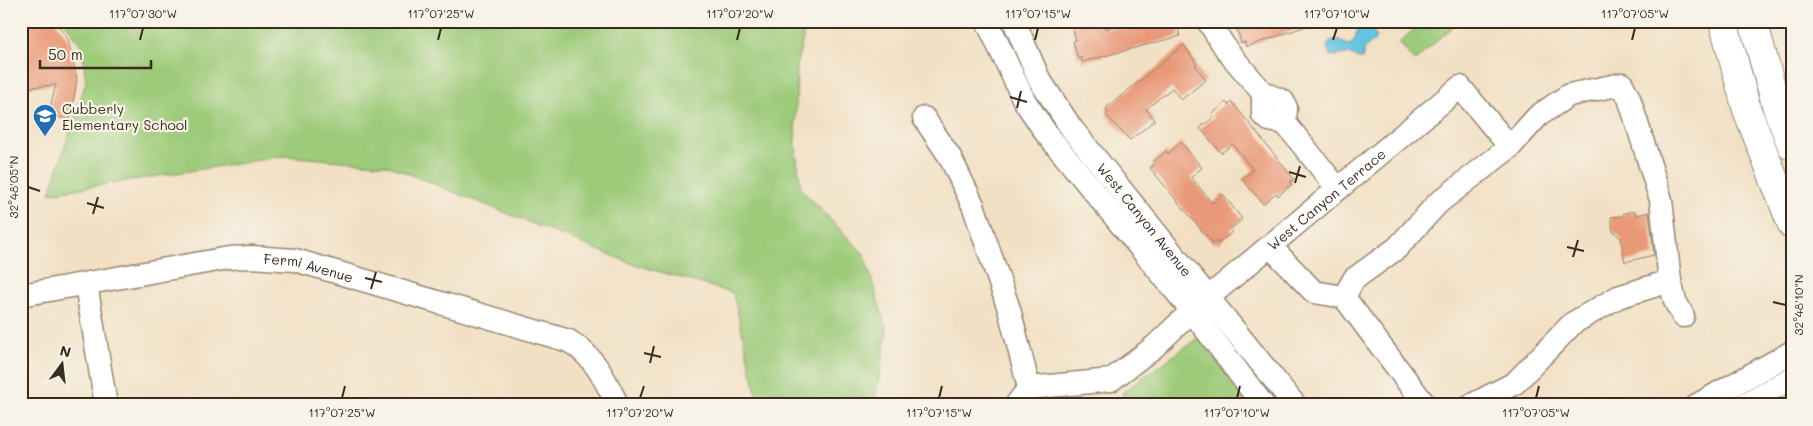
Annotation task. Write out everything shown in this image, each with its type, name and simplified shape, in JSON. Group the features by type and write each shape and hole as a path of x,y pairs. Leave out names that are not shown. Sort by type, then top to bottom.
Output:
{"main road":[{"path":"1723,21 1747,110 1792,225"},
{"path":"1753,21 1777,108 1792,146"}],"street":[{"name":"West Canyon Avenue","path":"987,21 1024,100 1046,133 1192,311 1263,405"},
{"name":"West Canyon Avenue","path":"1014,21 1039,78 1072,129 1295,405"},
{"path":"1208,21 1228,52 1263,93 1283,101 1286,108 1285,123 1338,189"},
{"path":"1344,297 1354,279 1397,248 1438,203 1510,147 1538,116 1569,95 1622,84 1629,98 1661,200 1670,281 1675,301 1683,316"},
{"name":"West Canyon Terrace","path":"1023,396 1111,380 1154,346 1192,311 1460,86 1510,147"},
{"path":"924,118 950,157 974,204 1008,309 1023,396"},
{"path":"1270,246 1314,292 1344,297 1425,405"},
{"name":"Fermi Avenue","path":"21,295 229,258 252,257 295,260 569,341 584,351 599,368 616,400 615,405"},
{"path":"1472,405 1515,383 1573,323 1618,297 1670,281"},
{"path":"86,284 106,405"},
{"path":"1697,405 1792,352"},
{"path":"1743,405 1792,378"}],"green space":[{"path":"64,21 807,21 797,64 795,142 801,189 864,254 887,331 874,405 759,405 733,293 633,264 387,165 285,156 50,193 86,82 82,47"},
{"path":"1423,21 1450,21 1454,25 1415,61 1399,43"},
{"path":"1199,337 1250,405 1123,405 1123,392"}],"water":[{"path":"1363,26 1372,28 1376,37 1373,42 1365,47 1362,59 1349,54 1330,55 1327,47 1331,40 1339,40 1347,45 1353,43 1358,30"}],"building":[{"path":"21,21 55,21 68,39 77,79 70,120 48,115 56,85 21,88"},
{"path":"1081,21 1104,21 1106,29 1130,21 1176,21 1180,36 1082,62 1081,57 1078,59 1073,41 1076,40 1071,24"},
{"path":"1238,21 1315,21 1315,23 1246,47 1245,42 1241,43 1236,25 1239,24"},
{"path":"1184,45 1206,80 1181,100 1172,88 1146,109 1155,120 1130,140 1106,115 1108,113 1106,108"},
{"path":"1226,102 1228,105 1232,102 1294,179 1290,182 1292,184 1278,196 1276,193 1263,204 1242,179 1253,170 1233,144 1221,153 1200,128 1214,117 1212,114"},
{"path":"1181,142 1202,168 1191,177 1212,203 1223,194 1242,219 1230,230 1232,232 1218,244 1216,241 1213,244 1150,168 1154,165 1152,163 1166,151 1168,154"},
{"path":"1635,211 1637,215 1649,212 1654,255 1625,262 1621,238 1613,231 1611,217 1623,216 1624,213"}],"place":[{"name":"Cubberly Elementary School","path":"45,137"}]}
